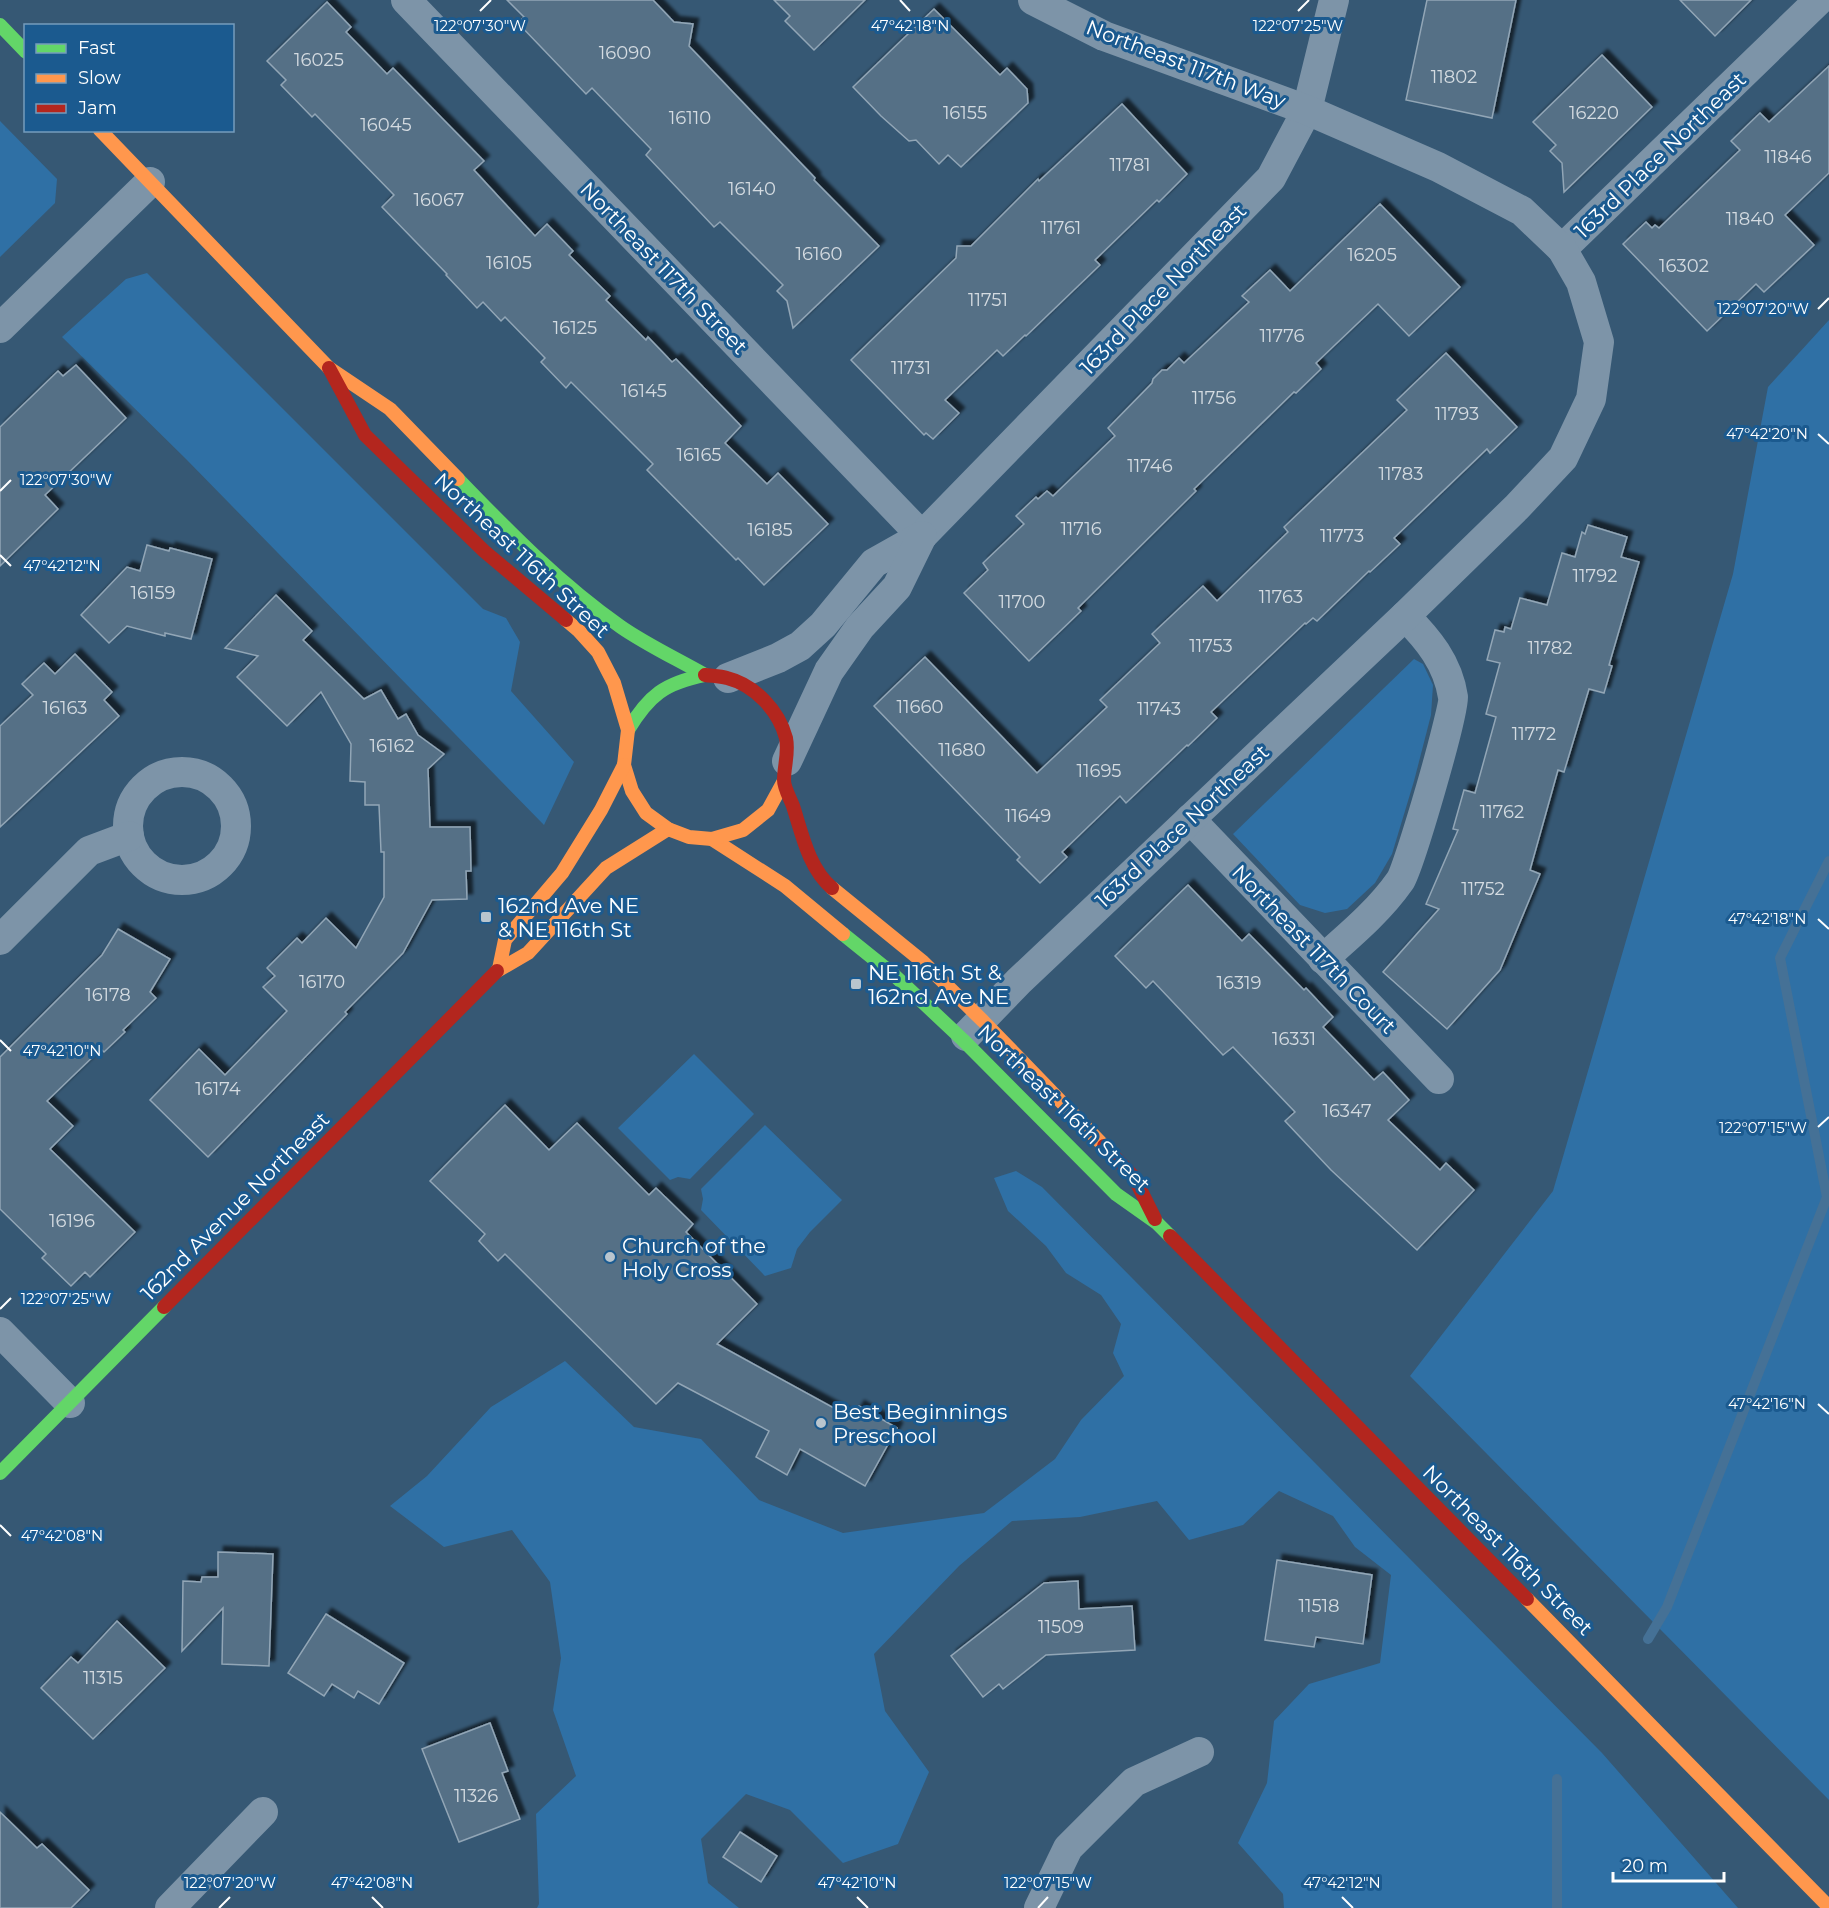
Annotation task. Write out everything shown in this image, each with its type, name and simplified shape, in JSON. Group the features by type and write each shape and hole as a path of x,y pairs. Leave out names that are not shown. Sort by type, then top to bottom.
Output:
{"street":[{"name":"Northeast 117th Street","path":"406,0 922,536"},
{"name":"Northeast 117th Way","path":"1033,0 1104,36 1307,110 1438,167 1522,211 1562,249"},
{"name":"163rd Place Northeast","path":"716,677 778,658 800,646 823,626 874,563 922,536 1270,178 1307,110 1334,0"},
{"name":"163rd Place Northeast","path":"973,1030 1019,981 1405,616 1517,507 1563,458 1591,399 1599,342 1581,282 1562,249 1819,0"},
{"path":"0,26 24,50"},
{"name":"Northeast 116th Street","path":"102,132 329,368 390,409 506,529 590,604 622,628 716,677 748,687 765,701 778,719 786,739 786,771 812,861 824,881 923,962 973,1030 1116,1194 1157,1223 1829,1906"},
{"path":"0,328 150,182"},
{"name":"Northeast 116th Street","path":"329,368 365,435 484,551 579,631 598,652 614,682 628,730 624,765 632,791 646,813 668,829 689,837 712,839 785,886 894,975 973,1030 1134,1177 1157,1223"},
{"name":"163rd Place Northeast","path":"786,771 829,671 860,627 897,586 922,536"},
{"path":"1323,959 1371,915 1401,879 1447,731 1454,699 1446,668 1428,640 1405,616"},
{"path":"628,730 640,708 658,691 680,680 716,677"},
{"path":"499,969 505,940 562,873 601,810 624,765"},
{"path":"712,839 743,830 768,810 786,771"},
{"name":"Northeast 117th Court","path":"1190,819 1439,1079"},
{"name":"162nd Avenue Northeast","path":"0,1473 499,969 528,953 606,868 668,829"},
{"path":"0,940 89,851 129,836"},
{"path":"0,1332 70,1403"},
{"path":"1039,1908 1068,1848 1134,1782 1199,1752"},
{"path":"170,1908 263,1812"}],"shaded area":[{"path":"0,121 57,179 55,203 0,257"},
{"path":"147,273 483,609 506,618 520,642 511,691 574,762 544,825 186,459 62,337 126,279"},
{"path":"1829,320 1829,1800 1410,1376 1553,1191 1733,574 1768,387"},
{"path":"1414,659 1423,664 1433,685 1431,715 1392,854 1375,883 1347,909 1325,913 1300,905 1233,834"},
{"path":"694,1054 754,1114 690,1179 678,1177 670,1180 618,1128"},
{"path":"765,1125 842,1200 810,1232 797,1249 791,1268 765,1276 701,1210 703,1199 701,1189"},
{"path":"1016,1171 1042,1187 1602,1753 1738,1908 1284,1908 1283,1894 1238,1843 1267,1783 1274,1721 1309,1684 1380,1663 1391,1575 1355,1547 1333,1516 1279,1491 1243,1525 1189,1540 1157,1501 1080,1517 1012,1521 959,1566 874,1654 885,1711 929,1772 898,1844 843,1863 790,1810 746,1794 701,1839 708,1883 739,1908 537,1908 539,1904 536,1814 576,1776 553,1710 561,1658 550,1582 512,1530 444,1547 390,1506 427,1476 491,1407 565,1361 634,1427 701,1439 759,1500 843,1533 984,1513 1055,1459 1081,1420 1124,1376 1113,1353 1121,1324 1101,1295 1066,1273 1046,1246 1008,1211 994,1178"}],"building":[{"path":"507,0 653,0 674,22 693,24 689,46 879,246 793,328 787,301 777,291 783,285 720,222 714,227 646,155 651,149 592,88 586,94 518,23 524,17"},
{"path":"774,0 865,0 814,50 785,21 790,16"},
{"path":"1427,0 1516,0 1492,118 1406,100"},
{"path":"1680,0 1751,0 1715,36"},
{"path":"327,2 351,27 346,32 387,74 393,68 484,161 474,170 535,236 547,224 573,251 569,255 610,296 606,300 672,362 676,359 741,426 725,443 767,484 778,473 828,524 764,585 647,470 653,464 571,382 566,388 541,362 545,358 505,317 501,321 483,302 477,308 382,207 394,195 315,114 312,117 281,85 286,80 267,61"},
{"path":"934,9 1000,75 1007,68 1027,89 1028,103 961,167 948,155 939,164 916,140 909,141 881,116 853,87"},
{"path":"1602,55 1652,107 1564,192 1562,163 1550,151 1556,145 1533,122"},
{"path":"1829,66 1829,173 1785,215 1814,245 1764,292 1756,284 1707,331 1623,244 1646,222 1652,228 1655,225 1659,228 1740,150 1731,141 1760,113 1769,122"},
{"path":"1122,104 1187,174 1095,260 1100,265 1026,336 1003,356 997,350 945,400 959,413 933,439 926,433 924,435 851,360 956,258 957,246 971,246 1038,179 1039,181"},
{"path":"1380,204 1460,287 1409,336 1378,304 1316,363 1321,369 1296,393 1294,392 1194,489 1196,491 1078,608 1081,611 1029,661 964,593 988,570 983,563 1024,524 1016,516 1036,497 1038,499 1047,491 1053,496 1115,436 1108,428 1152,383 1153,379 1179,358 1184,363 1249,302 1242,296 1270,270 1290,291"},
{"path":"1446,353 1517,427 1490,453 1487,449 1394,538 1400,544 1370,572 1317,621 1313,618 1305,623 1211,712 1217,718 1188,746 1126,803 1120,796 1062,852 1067,857 1040,883 1017,860 1020,857 874,706 925,657 1037,773 1107,707 1100,700 1160,643 1152,634 1203,586 1217,601 1288,532 1284,527 1407,410 1397,400"},
{"path":"76,365 126,418 45,495 58,509 0,566 0,427 58,371 63,376"},
{"path":"1588,525 1627,537 1621,557 1639,562 1609,665 1612,666 1604,693 1589,689 1564,772 1558,770 1530,870 1540,874 1500,970 1447,1029 1383,972 1439,909 1426,904 1458,830 1453,829 1464,790 1475,793 1496,717 1486,714 1500,663 1487,660 1495,630 1504,632 1505,627 1511,629 1520,598 1547,605 1562,553 1575,557 1582,532 1585,534"},
{"path":"147,545 169,551 170,548 212,559 191,639 165,633 165,636 127,626 109,643 81,615 127,567 140,571"},
{"path":"276,595 312,631 303,640 364,699 381,690 398,719 406,714 418,735 444,754 428,769 430,827 470,827 471,871 466,871 467,899 432,900 403,953 208,1157 150,1100 199,1049 225,1075 287,1011 263,987 275,976 267,968 297,938 302,943 326,918 356,948 384,897 384,852 381,852 379,805 365,805 365,782 350,781 351,744 321,692 287,726 237,677 258,656 225,648"},
{"path":"75,654 112,692 104,700 119,716 0,827 0,726 33,695 22,684 44,663 55,674"},
{"path":"1188,885 1242,941 1249,934 1304,990 1306,988 1333,1017 1323,1027 1374,1080 1383,1072 1409,1100 1388,1120 1440,1170 1446,1163 1474,1190 1417,1250 1331,1170 1285,1121 1295,1112 1233,1047 1223,1055 1153,981 1146,988 1115,956"},
{"path":"118,929 170,959 150,992 156,998 104,1052 101,1049 47,1101 73,1126 50,1149 135,1232 90,1277 85,1272 71,1286 42,1258 46,1254 0,1209 0,1057 102,955"},
{"name":"Church of the Holy Cross","path":"505,1105 549,1150 577,1123 649,1195 656,1188 693,1224 686,1232 757,1304 717,1344 852,1418 859,1406 897,1428 865,1486 800,1449 787,1475 756,1457 769,1431 678,1383 656,1404 505,1254 498,1261 479,1241 485,1234 430,1181"},
{"path":"218,1552 273,1554 269,1666 222,1664 223,1608 182,1651 183,1581 201,1582 202,1577 218,1577"},
{"path":"1277,1560 1372,1575 1363,1644 1316,1637 1314,1647 1265,1640"},
{"path":"1078,1581 1079,1609 1132,1606 1135,1650 1046,1655 1003,1689 999,1684 983,1697 951,1656 1044,1583"},
{"path":"326,1614 404,1663 379,1704 358,1691 354,1698 332,1684 324,1696 288,1673"},
{"path":"117,1621 165,1668 93,1739 41,1688 71,1657 78,1663"},
{"path":"490,1723 508,1771 502,1773 520,1819 459,1842 422,1749"},
{"path":"0,1812 37,1848 42,1844 89,1890 71,1908 0,1908"},
{"path":"740,1832 777,1856 761,1882 723,1857"}],"waterway":[{"path":"1648,1639 1667,1607 1827,1197 1780,958 1829,861"},
{"path":"1557,1779 1557,1908"}],"traffic: fast":[{"path":"0,25 24,50"},
{"path":"458,479 536,557 577,594 641,640 705,675"},
{"path":"628,730 643,708 659,692 679,682 705,675"},
{"path":"843,934 894,975 963,1040 1116,1194 1157,1223 1170,1236"},
{"path":"0,1473 164,1307"}],"traffic: slow":[{"path":"102,132 329,368 390,409 458,479"},
{"path":"566,620 598,652 614,683 628,730 624,765 632,791 646,813 668,829 689,837 712,839 785,886 843,934"},
{"path":"499,969 505,940 562,873 601,810 624,765"},
{"path":"712,839 743,830 768,810 784,781"},
{"path":"497,971 528,953 606,868 668,829"},
{"path":"832,888 923,962 1104,1146"},
{"path":"1527,1599 1829,1907"}],"traffic: jam":[{"path":"329,368 365,435 484,551 566,620"},
{"path":"705,675 737,681 764,700 778,718 787,744 785,786 812,861 817,871 832,888"},
{"path":"164,1307 497,971"},
{"path":"1104,1146 1134,1177 1155,1219"},
{"path":"1170,1236 1527,1599"}],"place":[{"name":"162nd Ave NE & NE 116th St","path":"486,917"},
{"name":"NE 116th St & 162nd Ave NE","path":"856,984"},
{"name":"Church of the Holy Cross","path":"610,1257"},
{"name":"Best Beginnings Preschool","path":"821,1423"}]}
